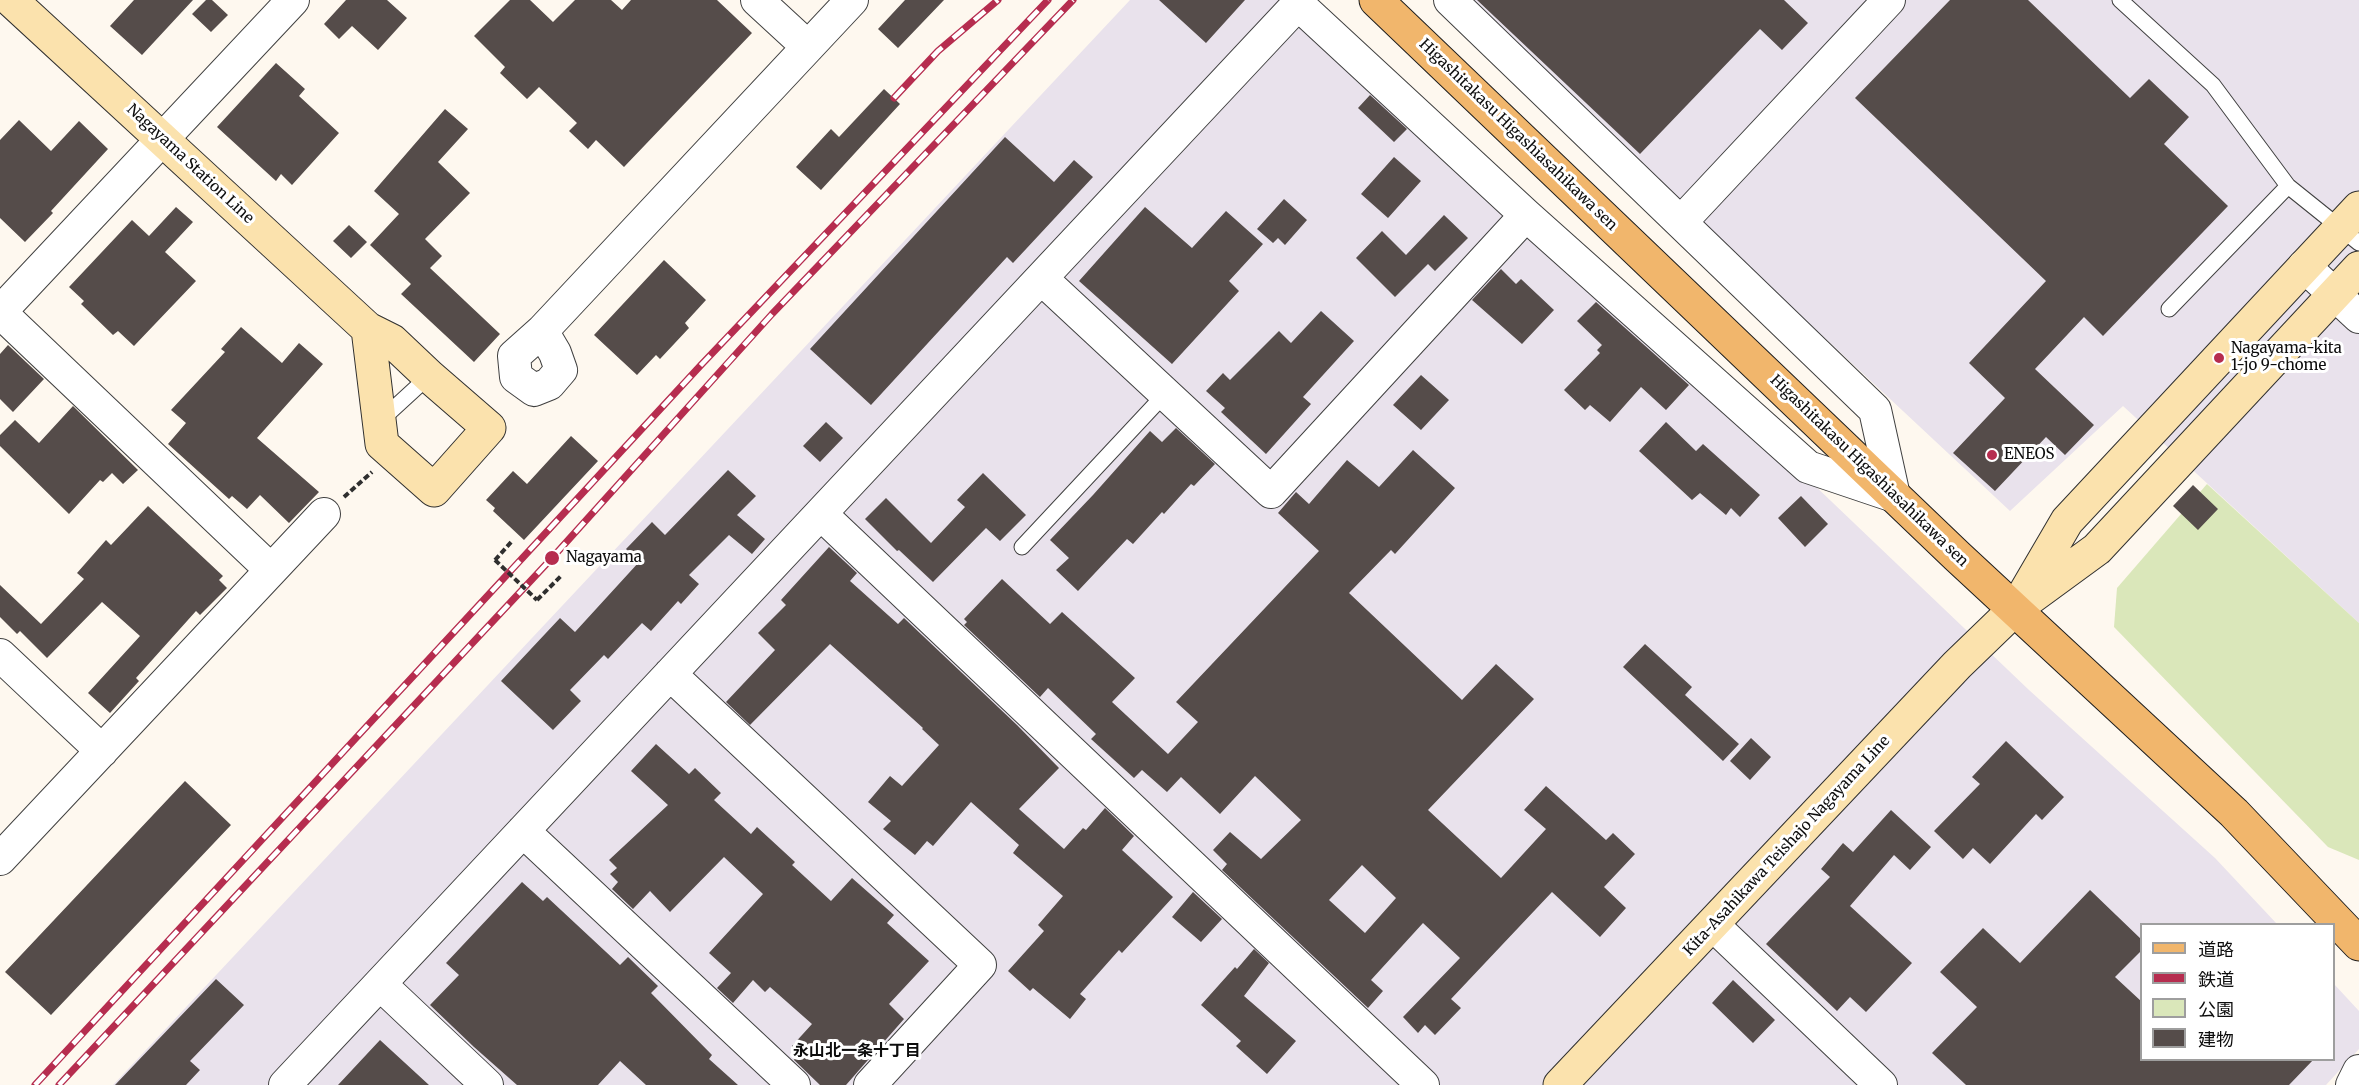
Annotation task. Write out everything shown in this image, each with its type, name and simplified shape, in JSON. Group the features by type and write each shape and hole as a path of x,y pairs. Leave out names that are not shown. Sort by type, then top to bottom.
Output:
{"main road":[{"name":"Nagayama Station Line","path":"11,0 368,329 392,341 489,428 434,490 382,444 368,329"},
{"name":"Higashitakasu Higashiasahikawa sen","path":"1376,0 1894,496 2234,813 2358,941"},
{"name":"Kita-Asahikawa Teishajo Nagayama Line","path":"2015,609 2067,521 2304,266 2353,226"},
{"name":"Kita-Asahikawa Teishajo Nagayama Line","path":"1560,1085 1957,664 2015,609 2097,549 2359,268"}],"street":[{"path":"271,570 0,312 293,0"},
{"path":"757,0 808,47"},
{"path":"542,331 852,0"},
{"path":"1450,0 1875,410 1894,496"},
{"path":"1681,222 1889,0"},
{"path":"285,1085 822,515 1298,4 1526,215 1808,467 1894,496"},
{"path":"1041,279 1271,492 1526,215"},
{"path":"2304,266 2359,317"},
{"path":"0,860 324,514"},
{"path":"822,515 1422,1085"},
{"path":"0,655 102,751"},
{"path":"670,674 980,965 870,1085"},
{"path":"523,831 794,1085"},
{"path":"1713,925 1881,1085"},
{"path":"380,984 487,1085"},
{"path":"2352,1085 2359,1071"}],"lane":[{"path":"2120,0 2213,85 2288,186 2353,226"},
{"path":"2169,309 2288,186"},
{"path":"380,421 429,376"},
{"path":"1022,547 1165,394"}],"path":[{"path":"324,514 393,454"},
{"path":"513,540 495,560 537,600 561,576"}],"shaded area":[{"path":"1130,0 1306,0 2029,690 2215,858 2276,923 2140,923 2140,1061 2335,1061 2335,985 2359,1011 2359,1049 2326,1085 113,1085"},
{"path":"1463,0 2359,0 2359,623 2123,406 2010,511"}],"green space":[{"path":"2207,484 2359,623 2359,860 2328,847 2114,627 2117,588"}],"building":[{"path":"134,0 193,0 142,55 110,26"},
{"path":"206,0 212,0 228,15 211,32 192,14"},
{"path":"346,0 387,0 407,18 378,50 352,26 339,39 324,24"},
{"path":"510,0 530,0 553,22 575,0 611,0 622,10 631,0 717,0 752,33 624,167 596,140 588,149 569,131 577,123 539,87 527,99 500,73 505,67 474,36"},
{"path":"905,0 944,0 898,48 878,29"},
{"path":"1159,0 1245,0 1206,43"},
{"path":"1477,0 1784,0 1808,23 1782,50 1760,29 1640,154"},
{"path":"1950,0 2028,0 2130,98 2149,79 2189,117 2164,144 2228,206 2103,336 2084,317 2035,369 2094,425 2065,455 2046,437 1995,491 1953,453 2005,398 1969,363 2046,281 1855,98"},
{"path":"276,63 305,89 299,96 339,133 292,185 281,174 276,181 217,127"},
{"path":"884,89 900,104 821,190 796,167 831,129 839,137"},
{"path":"1370,95 1407,129 1394,142 1358,108"},
{"path":"445,109 468,129 438,162 470,193 425,239 442,256 430,268 500,334 474,362 401,294 411,284 370,245 399,214 374,191"},
{"path":"19,120 51,151 79,121 108,149 25,242 0,218 0,140"},
{"path":"1005,137 1054,182 1074,160 1093,177 1013,263 1007,257 871,405 810,349"},
{"path":"1394,157 1421,181 1388,218 1361,194"},
{"path":"1284,199 1307,220 1285,245 1278,238 1273,243 1257,229"},
{"path":"176,207 193,222 165,252 196,281 134,346 118,331 113,335 81,304 84,301 69,287 132,220 149,236"},
{"path":"1145,207 1192,248 1226,211 1263,244 1229,281 1239,291 1172,364 1079,281"},
{"path":"1444,215 1468,238 1435,271 1428,264 1395,297 1356,258 1382,231 1406,255"},
{"path":"349,225 367,242 351,258 333,241"},
{"path":"664,260 706,300 685,323 689,328 660,359 656,355 637,375 594,335"},
{"path":"1501,269 1516,284 1521,279 1554,310 1522,344 1472,300"},
{"path":"1596,302 1689,385 1666,410 1641,387 1610,422 1590,405 1585,410 1564,390 1600,353 1597,350 1602,345 1577,321"},
{"path":"1321,311 1354,341 1303,397 1311,404 1266,454 1221,412 1225,408 1206,391 1223,373 1230,380 1279,331 1291,343"},
{"path":"241,327 282,363 299,343 323,364 257,438 319,492 289,523 260,495 247,509 232,496 229,499 168,444 186,423 171,410 225,352 221,349"},
{"path":"8,345 44,379 13,412 0,399 0,354"},
{"path":"1421,375 1449,400 1421,430 1393,405"},
{"path":"73,406 138,470 123,484 112,473 103,482 100,480 69,514 0,446 0,435 15,420 39,443"},
{"path":"826,422 843,438 820,462 803,446"},
{"path":"1666,422 1696,451 1703,444 1760,495 1740,517 1731,508 1726,515 1700,493 1692,500 1639,451"},
{"path":"1176,428 1215,464 1194,486 1191,484 1164,514 1162,512 1133,544 1127,539 1078,591 1056,570 1069,558 1050,540 1150,431 1162,442"},
{"path":"571,436 598,461 524,540 493,511 495,508 486,500 513,471 527,484"},
{"path":"1413,450 1455,488 1395,554 1391,550 1349,593 1462,700 1496,664 1534,699 1428,810 1501,878 1546,829 1524,810 1546,786 1606,840 1613,833 1635,854 1604,887 1626,908 1600,937 1552,892 1451,999 1461,1008 1435,1035 1425,1025 1418,1033 1403,1017 1460,958 1423,923 1371,980 1383,991 1368,1008 1222,870 1227,864 1213,850 1230,832 1261,859 1301,820 1255,776 1220,814 1181,777 1167,792 1142,770 1134,778 1091,739 1096,734 1048,688 1040,697 964,625 967,622 964,619 1002,579 1050,624 1062,612 1135,678 1112,702 1168,754 1198,722 1176,702 1319,551 1278,513 1296,492 1309,504 1347,460 1379,487","holes":["1362,865 1396,898 1365,933 1329,900"]},
{"path":"728,470 756,496 737,515 765,539 752,554 729,535 689,575 699,584 681,604 678,601 651,631 642,623 608,659 604,655 570,690 581,701 553,730 501,681 560,618 575,632 639,562 626,549 652,522 665,535"},
{"path":"983,473 1026,515 1000,541 986,528 933,582 865,519 886,498 931,543 965,507 957,500"},
{"path":"2193,485 2218,509 2198,530 2173,506"},
{"path":"1801,496 1828,524 1805,547 1778,518"},
{"path":"148,506 223,576 219,580 227,588 200,615 196,611 136,678 139,681 110,713 88,693 140,636 102,602 47,658 20,631 17,634 0,617 0,585 41,624 84,579 77,573 106,540 111,545"},
{"path":"829,547 857,573 850,581 898,624 904,618 1059,768 1019,809 1064,849 1083,828 1086,830 1105,808 1134,836 1122,850 1173,897 1122,953 1119,950 1080,994 1086,999 1070,1019 1033,988 1030,991 1008,971 1044,931 1038,925 1063,896 1013,853 1019,845 971,802 933,846 927,841 915,855 883,829 891,821 868,802 890,776 902,786 939,745 923,728 830,644 750,725 726,702 775,650 758,633 786,605 781,600"},
{"path":"1645,644 1692,687 1685,695 1739,744 1723,761 1623,667"},
{"path":"1751,738 1771,757 1750,780 1730,761"},
{"path":"2006,741 2064,797 2042,820 2036,814 1990,864 1973,848 1963,859 1934,831 1980,784 1972,777"},
{"path":"656,744 689,774 695,768 721,793 714,800 751,834 757,827 795,862 792,865 831,901 852,878 894,915 887,923 929,961 889,1004 904,1019 846,1085 820,1085 794,1060 792,1046 812,1024 770,987 765,992 753,980 733,1003 717,988 731,973 709,953 763,894 724,857 670,912 650,891 633,909 612,889 618,882 610,874 617,868 609,860 668,805 631,771"},
{"path":"185,781 231,825 51,1015 5,972"},
{"path":"1891,810 1931,847 1910,870 1894,855 1850,906 1912,963 1866,1012 1850,997 1837,1011 1766,944 1830,877 1821,869 1843,843 1853,852"},
{"path":"522,882 543,901 547,897 620,965 628,957 658,986 651,993 712,1055 709,1059 738,1085 646,1085 620,1061 598,1085 517,1085 474,1047 430,1005 459,975 446,963"},
{"path":"2090,890 2140,938 2140,952 2115,977 2140,1000 2140,1061 2312,1061 2289,1085 1966,1085 1932,1053 1977,1007 1940,972 1983,928 2020,963"},
{"path":"1193,892 1222,919 1201,942 1172,917"},
{"path":"1254,949 1269,963 1244,996 1296,1041 1267,1074 1236,1046 1241,1041 1201,1005"},
{"path":"216,979 244,1005 190,1061 200,1070 186,1085 115,1085"},
{"path":"1733,980 1775,1020 1753,1043 1712,1003"},
{"path":"380,1040 429,1085 338,1085"}],"railway":[{"path":"894,98 938,51 998,0"},
{"path":"35,1085 701,365 1048,0"},
{"path":"59,1085 552,558 772,314 1073,0"}],"place":[{"name":"Nagayama-kita 1-jo 9-chome","path":"2219,358"},
{"name":"ENEOS","path":"1992,455"},
{"name":"Nagayama","path":"552,558"}],"district":[{"name":"永山北一条十丁目","path":"857,1051"}]}
